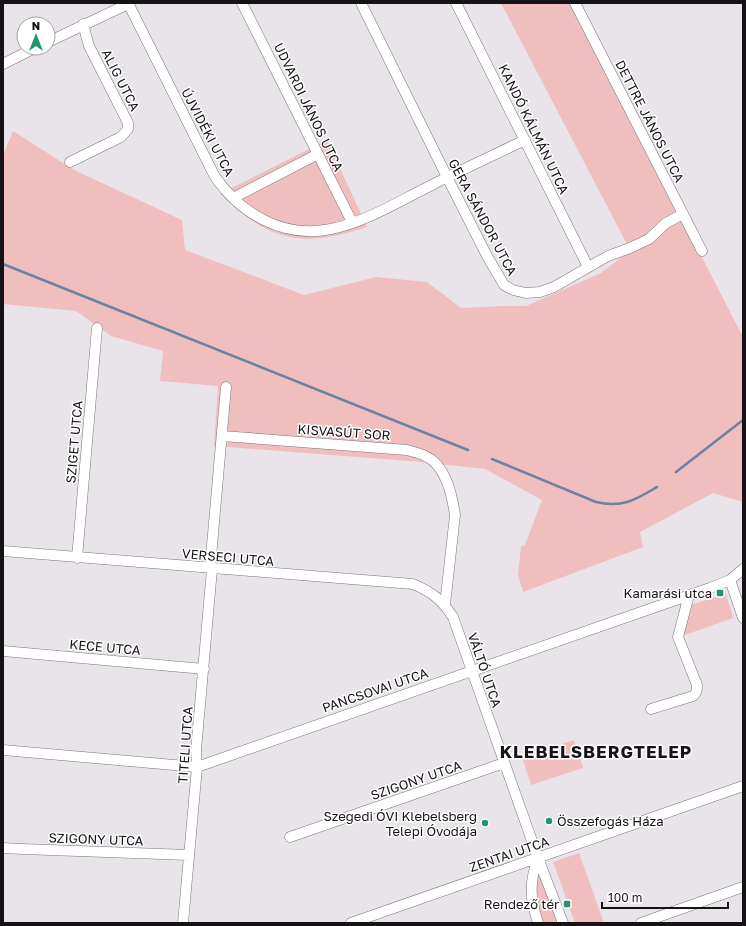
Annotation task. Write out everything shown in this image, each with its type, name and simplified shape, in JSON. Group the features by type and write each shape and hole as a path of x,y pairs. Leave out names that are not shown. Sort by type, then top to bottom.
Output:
{"street":[{"path":"56,38 128,3"},
{"name":"ÚJVIDÉKI UTCA","path":"128,3 214,175 222,187 233,198 257,217 267,222 287,228 309,231 336,228 369,216 525,140"},
{"name":"UDVARDI JÁNOS UTCA","path":"242,3 352,222"},
{"name":"GERA SÁNDOR UTCA","path":"361,3 487,256 504,285 513,290 526,293 540,292 554,287 608,256 630,248 649,238 666,223 682,214"},
{"name":"KANDÓ KÁLMÁN UTCA","path":"456,3 588,267"},
{"name":"DETTRE JÁNOS UTCA","path":"575,3 702,251"},
{"name":"ALIG UTCA","path":"70,162 121,137 128,129 128,123 89,46 83,24"},
{"path":"3,64 19,56"},
{"path":"233,198 318,154"},
{"name":"SZIGET UTCA","path":"77,558 98,328"},
{"name":"TITELI UTCA","path":"183,923 197,767 196,750 204,669 226,387"},
{"name":"KISVASÚT SOR","path":"222,436 407,450 426,456 435,463 442,473 448,486 455,515 445,605"},
{"name":"VERSECI UTCA","path":"3,551 413,584 435,596 445,605"},
{"name":"PANCSOVAI UTCA","path":"3,750 197,767 730,580 743,569"},
{"path":"730,580 743,618"},
{"path":"651,710 692,696 697,690 697,685 678,637 688,595"},
{"name":"VÁLTÓ UTCA","path":"445,605 453,617 538,858"},
{"name":"KECE UTCA","path":"3,651 204,669"},
{"name":"SZIGONY UTCA","path":"290,837 504,763"},
{"name":"ZENTAI UTCA","path":"351,923 743,786"},
{"name":"SZIGONY UTCA","path":"3,848 189,855"},
{"path":"538,858 533,872 531,893 532,906 538,923"},
{"path":"538,858 563,923"},
{"path":"641,923 743,887"}],"shaded area":[{"path":"501,3 571,3 743,337 743,502 713,493 640,532 643,547 523,592 518,575 521,546 525,545 542,500 485,469 422,462 214,446 218,386 160,381 163,351 111,336 76,311 3,304 3,156 13,131 74,170 182,220 185,250 304,295 376,277 427,282 461,308 526,306 601,273 630,250"},
{"path":"327,140 367,227 344,234 323,238 305,239 287,236 270,231 254,222 237,210 220,194"},
{"path":"726,594 733,618 682,636 690,605"},
{"path":"574,740 583,768 531,785 522,757"},
{"path":"579,853 604,923 575,923 553,862"},
{"path":"538,875 560,923 542,923 536,891"}],"waterway":[{"path":"3,264 468,450"},
{"path":"676,472 743,420"},
{"path":"492,459 596,502 605,504 628,502 657,487"}],"place":[{"name":"Kamarási utca","path":"720,593"},
{"name":"Összefogás Háza","path":"549,821"},
{"name":"Szegedi ÓVI Klebelsberg Telepi Óvodája","path":"485,823"},
{"name":"Rendező tér","path":"567,904"}],"district":[{"name":"KLEBELSBERGTELEP","path":"596,752"}]}
